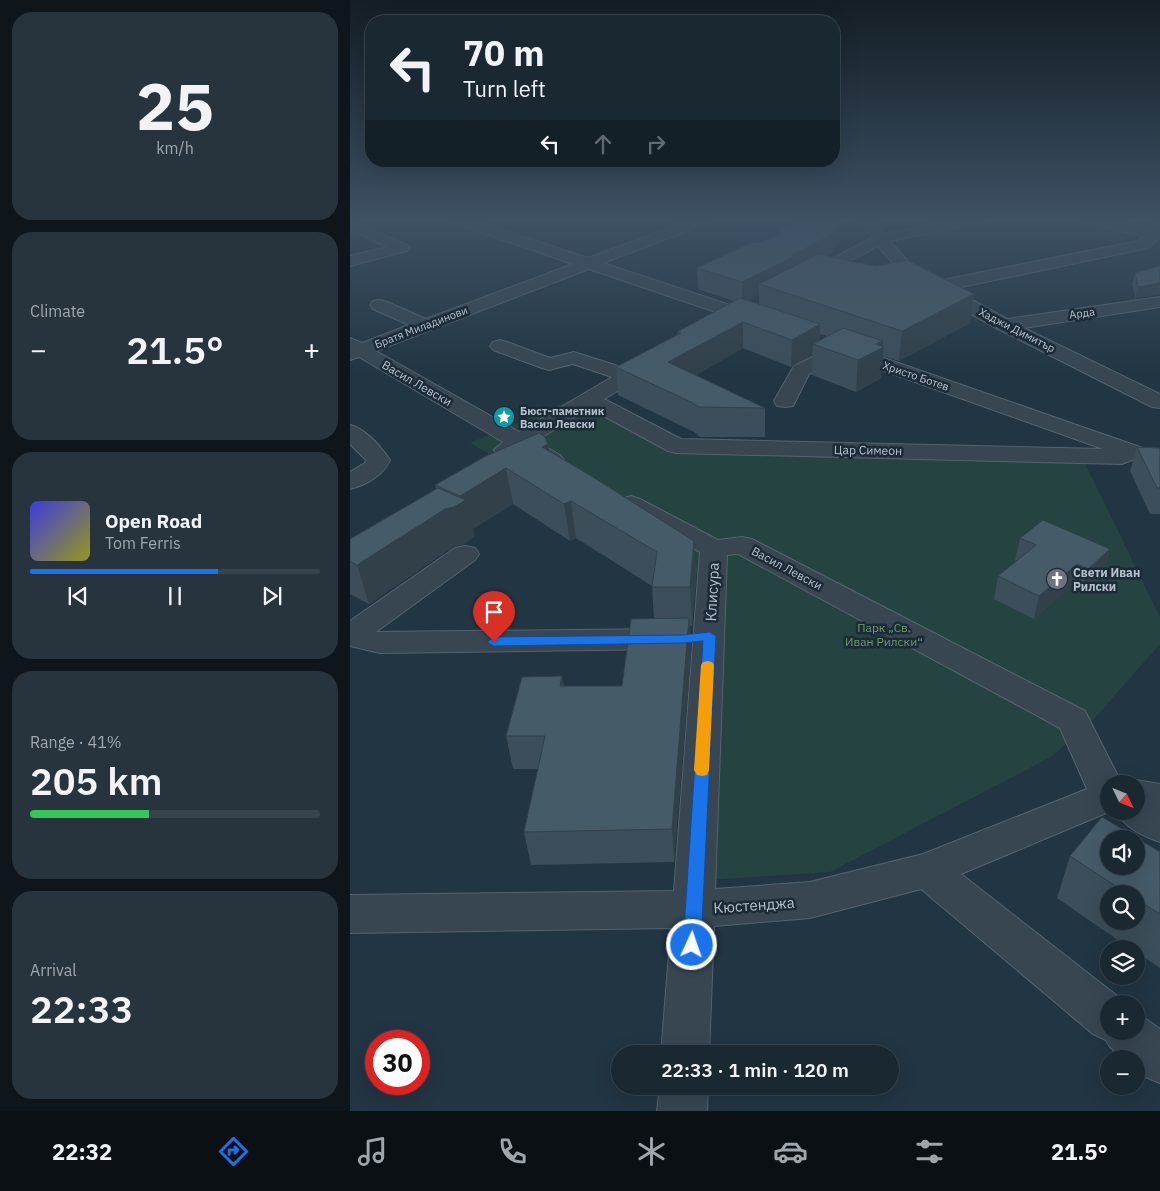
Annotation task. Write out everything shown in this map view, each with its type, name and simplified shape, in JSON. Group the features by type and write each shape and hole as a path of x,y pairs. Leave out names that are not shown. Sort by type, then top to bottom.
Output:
{"street":[{"name":"Братя Миладинови","path":"354,350 426,326 570,271"},
{"path":"609,271 776,327"},
{"path":"792,286 820,271"},
{"name":"Хаджи Димитър","path":"908,271 1004,325 1160,402"},
{"path":"935,287 1002,271"},
{"name":"Арда","path":"1004,325 1160,302"},
{"path":"714,328 757,304"},
{"path":"379,305 426,326"},
{"name":"Христо Ботев","path":"813,340 1155,459"},
{"path":"500,346 549,364 574,358 629,376"},
{"path":"785,401 801,370 841,349"},
{"name":"Васил Левски","path":"354,350 570,470"},
{"path":"485,462 588,399 663,357"},
{"name":"Цар Симеон","path":"588,399 676,446 1155,459"},
{"path":"350,432 378,460 375,468 350,482"},
{"path":"612,494 714,549"},
{"name":"Васил Левски","path":"714,549 742,545 1073,720 1100,777"},
{"name":"Клисура","path":"686,1045 714,549"},
{"path":"350,635 465,554"},
{"path":"350,635 380,643 683,639 710,636"},
{"path":"1145,796 1160,799"},
{"name":"Кюстенджа","path":"350,914 694,909 810,900 928,870 1100,800"},
{"path":"1145,817 1160,826"},
{"path":"928,870 1100,1011"},
{"path":"1137,1040 1160,1059"},
{"path":"682,1111 683,1095"}],"green space":[{"name":"Парк „Св. Иван Рилски“","path":"591,391 689,442 1080,453 1160,617 1160,644 1094,719 1051,757 830,872 679,882 702,577 470,443"}],"building":[{"path":"706,271 765,271 742,282"},
{"path":"785,271 928,271 974,294 902,331 759,284"},
{"path":"1160,271 1160,283 1138,287 1135,273"},
{"path":"740,298 820,324 792,340 743,322 668,362 765,408 698,407 616,367 681,333 677,332"},
{"path":"843,328 883,341 876,344 884,347 858,360 813,344"},
{"path":"539,433 544,436 548,444 542,447 694,541 690,587 652,587 657,552 571,501 564,504 506,468 460,496 435,485 486,456"},
{"path":"1137,447 1160,448 1160,488 1157,488"},
{"path":"438,488 466,500 454,507 445,509 357,565 350,561 350,539"},
{"path":"1043,520 1110,549 1088,569 1077,564 1039,596 998,576 1036,545 1020,538"},
{"path":"689,618 672,829 524,832 545,736 506,736 522,677 562,676 560,686 622,686 631,619"},
{"path":"1100,819 1107,820 1124,830 1100,830 1100,875 1145,875 1145,843 1160,852 1160,914 1145,905 1145,885 1114,885 1070,856"}],"slow traffic":[{"path":"702,770 708,665"}],"place":[{"name":"Бюст-паметник Васил Левски","path":"504,417"},
{"name":"Свети Иван Рилски","path":"1057,579"}],"route":[{"path":"494,642 683,639 710,636 692,945"}]}
